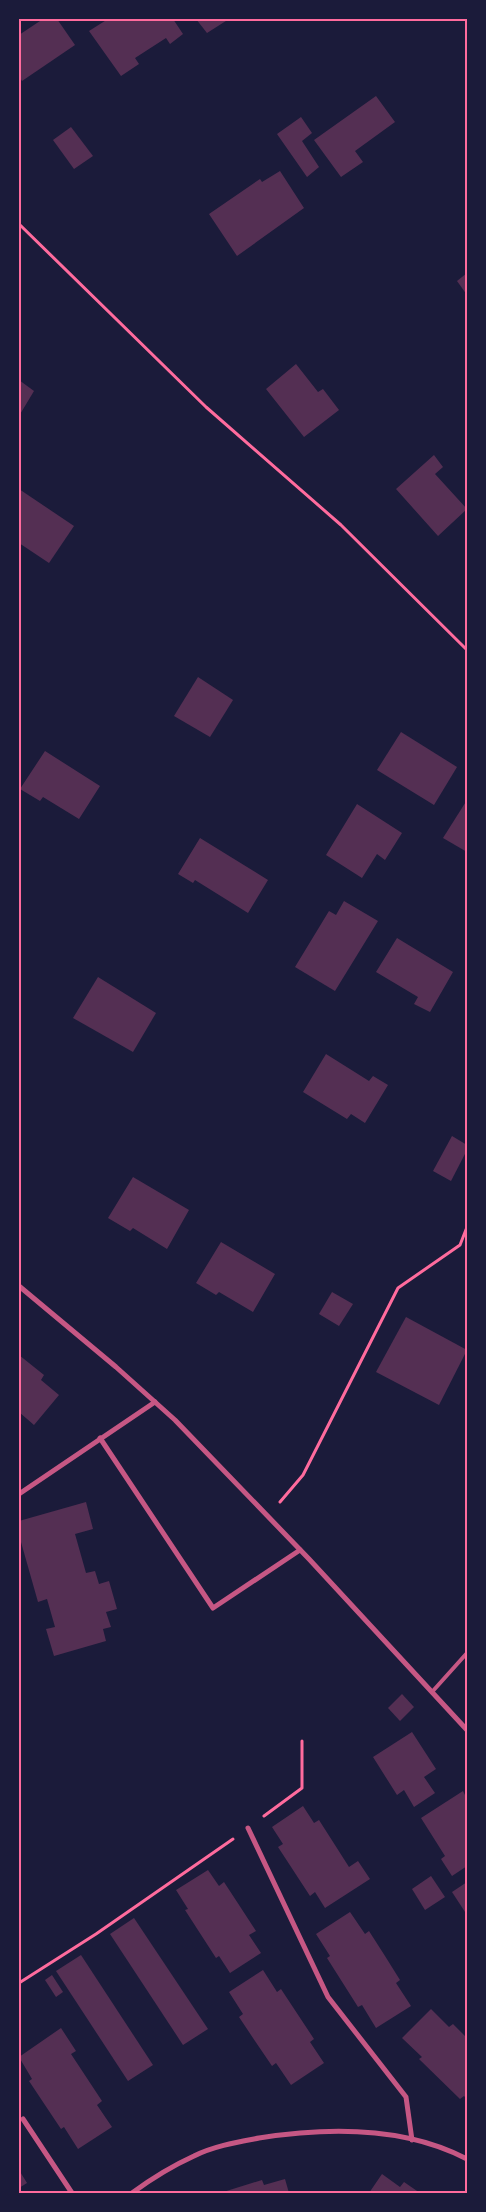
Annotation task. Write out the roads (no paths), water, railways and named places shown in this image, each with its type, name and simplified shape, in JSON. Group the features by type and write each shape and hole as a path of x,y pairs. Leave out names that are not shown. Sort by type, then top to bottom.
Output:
{"street":[{"path":"19,1286 155,1402 195,1439 467,1730"},
{"path":"19,1494 155,1402"},
{"path":"100,1438 213,1608 300,1550"},
{"path":"248,1828 328,1997 406,2097 412,2140"},
{"path":"23,2119 72,2193"},
{"path":"132,2193 195,2155 233,2143 285,2134 341,2130 396,2135 453,2151 467,2159"}],"lane":[{"path":"432,1692 467,1653"}]}
